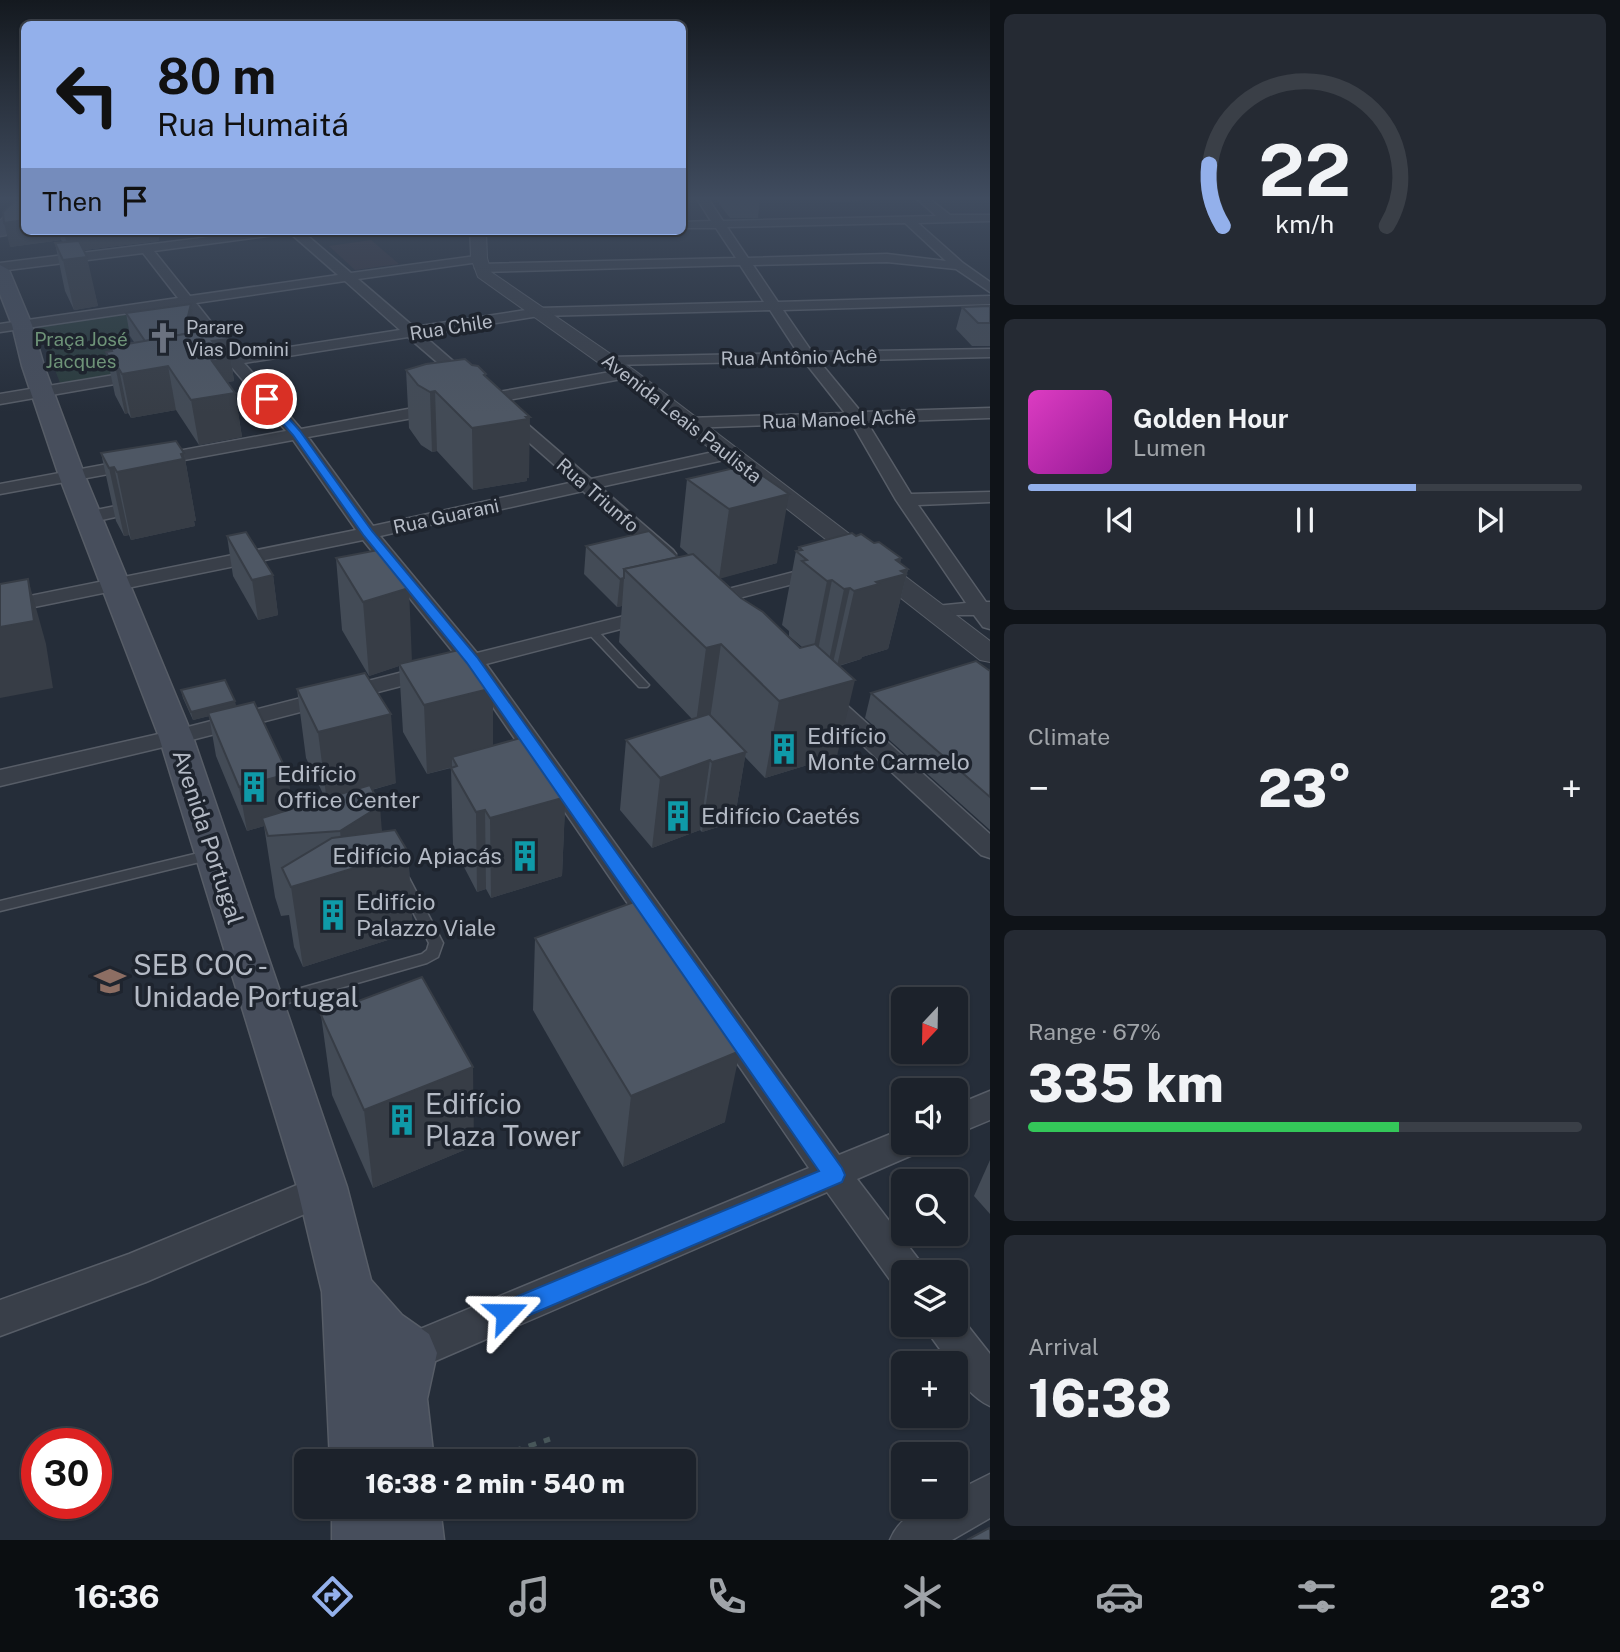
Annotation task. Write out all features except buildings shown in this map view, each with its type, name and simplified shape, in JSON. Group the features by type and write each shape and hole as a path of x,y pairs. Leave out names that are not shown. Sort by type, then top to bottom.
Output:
{"main road":[{"name":"Avenida Portugal","path":"0,269 72,476 176,737 322,1187 348,1292 358,1449"},
{"path":"348,1292 374,1327 390,1342 410,1353 399,1399 404,1449"},
{"path":"362,1519 363,1540"},
{"path":"411,1519 414,1540"}],"street":[{"path":"161,269 233,360 296,433 368,533 472,660 834,1175 897,1260"},
{"name":"Rua Triunfo","path":"338,269 677,564"},
{"path":"0,328 346,276 420,269"},
{"name":"Avenida Leais Paulista","path":"482,269 484,274 618,367 688,424 990,654"},
{"path":"748,269 808,357 857,418 905,500 987,613"},
{"path":"963,269 990,288"},
{"name":"Rua Chile","path":"206,365 539,312 990,300"},
{"name":"Rua Antônio Achê","path":"0,489 489,399 618,367 808,357 990,353"},
{"path":"0,399 165,372"},
{"name":"Rua Manoel Achê","path":"688,424 990,413"},
{"name":"Rua Guarani","path":"0,608 368,533 727,454"},
{"path":"905,500 990,497"},
{"path":"89,517 164,502"},
{"path":"0,778 176,737 866,559"},
{"path":"696,581 737,617"},
{"path":"933,611 987,613"},
{"path":"808,682 990,849"},
{"path":"968,1115 990,1105"},
{"path":"410,1353 891,1149"},
{"path":"0,1318 133,1270 309,1196 322,1187"},
{"path":"954,1337 990,1385"},
{"path":"911,1540 990,1495"}],"lane":[{"path":"591,630 643,685"},
{"path":"0,906 214,854"},
{"path":"262,1004 426,958 433,953 436,943 397,868"}],"path":[{"path":"521,1449 550,1440"}],"green space":[{"name":"Praça José Jacques","path":"173,305 187,324 118,333 142,370 60,383 38,326"}],"place":[{"name":"Parare Vias Domini","path":"163,338"},
{"name":"Edifício Monte Carmelo","path":"784,749"},
{"name":"Edifício Office Center","path":"254,787"},
{"name":"Edifício Caetés","path":"678,816"},
{"name":"Edifício Apiacás","path":"525,856"},
{"name":"Edifício Palazzo Viale","path":"333,915"},
{"name":"SEB COC - Unidade Portugal","path":"110,981"},
{"name":"Edifício Plaza Tower","path":"402,1120"}],"route":[{"path":"267,399 296,433 368,533 472,660 834,1175 506,1313"}]}
